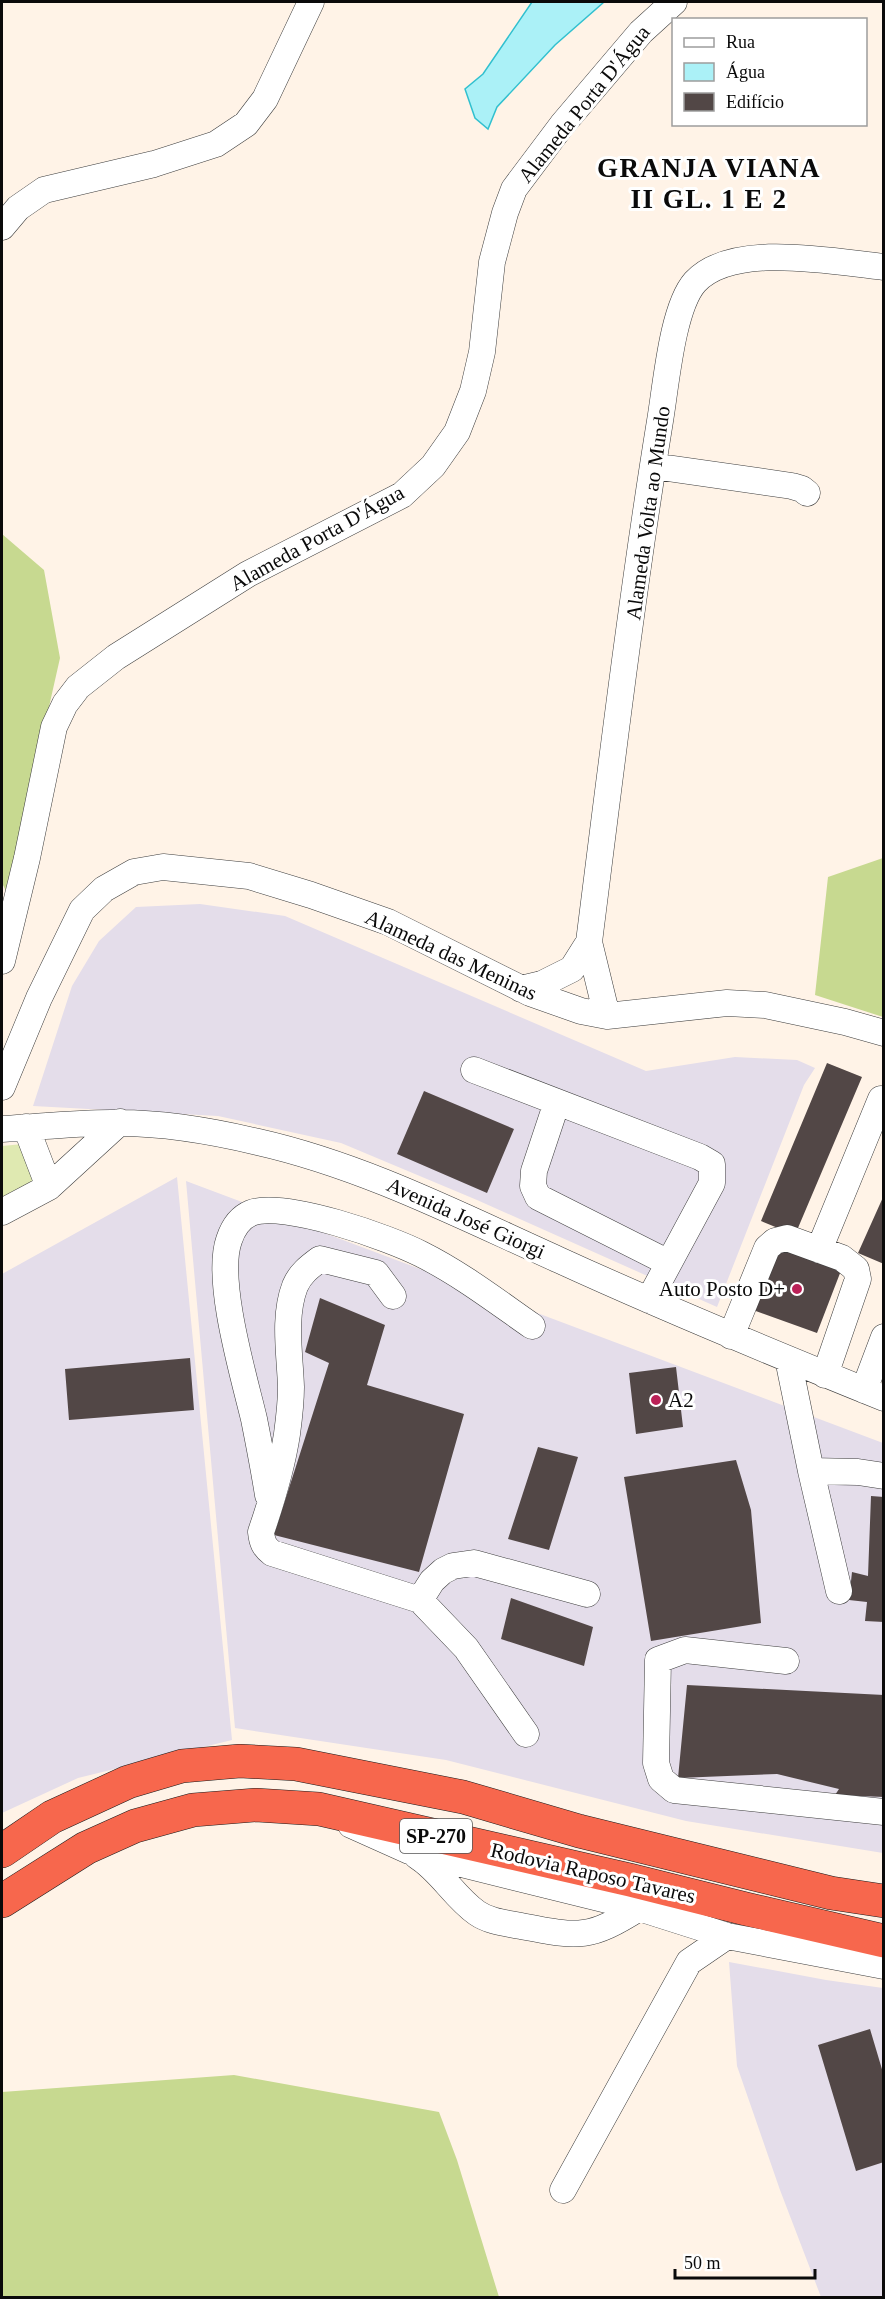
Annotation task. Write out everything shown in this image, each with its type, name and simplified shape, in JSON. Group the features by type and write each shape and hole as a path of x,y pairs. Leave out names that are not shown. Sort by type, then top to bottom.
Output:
{"highway":[{"name":"Rodovia Raposo Tavares","path":"2,1851 52,1817 128,1782 182,1766 240,1761 273,1762 296,1764 464,1797 579,1831 831,1893 884,1901"},
{"name":"Rodovia Raposo Tavares","path":"2,1902 86,1848 135,1826 193,1810 256,1805 319,1809 884,1941"}],"street":[{"path":"2,226 18,208 45,190 154,164 216,144 246,124 265,99 311,2"},
{"name":"Alameda Porta D'Água","path":"2,961 27,858 54,727 65,704 78,687 116,657 248,574 402,495 433,466 457,432 473,392 482,352 492,262 514,189 562,125 641,32 674,2"},
{"name":"Alameda Volta ao Mundo","path":"607,1016 589,942 653,466 681,308 695,283 708,272 744,259 777,256 884,267"},
{"path":"653,466 792,486 807,493"},
{"name":"Alameda das Meninas","path":"2,1087 39,998 82,910 104,889 134,872 163,867 249,876 311,895 388,922 551,1002 607,1016 727,1003 756,1004 845,1022 884,1033"},
{"name":"Alameda Volta ao Mundo","path":"521,989 543,984 572,969 589,942"},
{"path":"474,1070 700,1157 712,1164 712,1183 649,1300"},
{"path":"819,1250 881,1099"},
{"path":"557,1102 534,1171 533,1186 538,1197 669,1263"},
{"path":"2,1212 49,1187 120,1122"},
{"name":"Avenida José Giorgi","path":"49,1187 14,1128 120,1122 189,1130 256,1142 321,1158 378,1179 649,1300 874,1394"},
{"path":"270,1504 259,1442 226,1296 225,1263 228,1241 238,1221 252,1212 278,1210 370,1233 421,1253 472,1283 532,1326"},
{"path":"731,1335 767,1248 775,1241 787,1238 843,1258 856,1269 858,1279 825,1375"},
{"path":"393,1296 375,1273 320,1259 306,1270 296,1285 290,1302 288,1327 291,1391 287,1433 261,1532 262,1542 272,1552 420,1600 466,1648 525,1734"},
{"path":"874,1394 884,1337"},
{"path":"788,1359 839,1591"},
{"path":"811,1471 858,1472 884,1476"},
{"path":"420,1600 432,1581 443,1571 453,1566 474,1563 587,1594"},
{"path":"786,1661 685,1650 658,1660 656,1763 661,1779 674,1790 884,1812"},
{"path":"319,1809 383,1841 409,1851 639,1908 727,1936 884,1966"},
{"path":"409,1851 433,1869 476,1913 490,1920 567,1935 583,1934 603,1929 639,1908"},
{"path":"673,1918 689,1962"},
{"path":"563,2190 689,1962 727,1936"}],"shaded area":[{"path":"200,904 285,916 646,1071 735,1057 797,1060 815,1068 804,1085 717,1307 477,1200 341,1143 218,1116 33,1106 72,986 99,941 136,907"},
{"path":"177,1177 232,1740 78,1778 2,1813 2,1274"},
{"path":"186,1181 883,1443 883,1853 686,1821 446,1760 235,1728"},
{"path":"729,1962 883,1988 883,2297 821,2297 780,2190 737,2066"}],"green space":[{"path":"2,534 44,570 60,658 7,893 2,883"},
{"path":"884,858 883,1017 815,995 828,877"},
{"path":"23,1144 32,1150 34,1185 2,1201 2,1146"},
{"path":"234,2075 439,2112 457,2160 499,2297 2,2297 2,2092"}],"water":[{"path":"532,2 604,2 555,45 497,107 488,129 475,118 465,89 483,74"}],"building":[{"path":"827,1063 862,1077 795,1235 761,1221"},
{"path":"424,1091 514,1129 487,1193 397,1154"},
{"path":"884,1195 884,1264 858,1253"},
{"name":"Auto Posto D+","path":"778,1244 842,1268 817,1333 753,1310"},
{"path":"320,1298 385,1325 367,1385 464,1414 419,1572 274,1535 329,1363 305,1352"},
{"path":"190,1358 194,1410 69,1420 65,1369"},
{"name":"A2","path":"676,1367 683,1427 636,1434 629,1373"},
{"path":"538,1447 578,1457 549,1550 508,1539"},
{"path":"736,1460 751,1510 761,1623 651,1641 624,1477"},
{"path":"871,1496 884,1497 884,1622 865,1621 867,1602 849,1600 852,1572 868,1576"},
{"path":"511,1598 593,1627 584,1666 501,1639"},
{"path":"687,1685 884,1695 884,1797 835,1795 839,1789 777,1774 678,1778"},
{"path":"870,2029 884,2076 884,2162 856,2171 818,2045"}],"place":[{"name":"Auto Posto D+","path":"797,1289"},
{"name":"A2","path":"656,1400"}],"district":[{"name":"GRANJA VIANA II GL. 1 E 2","path":"709,184"}]}
